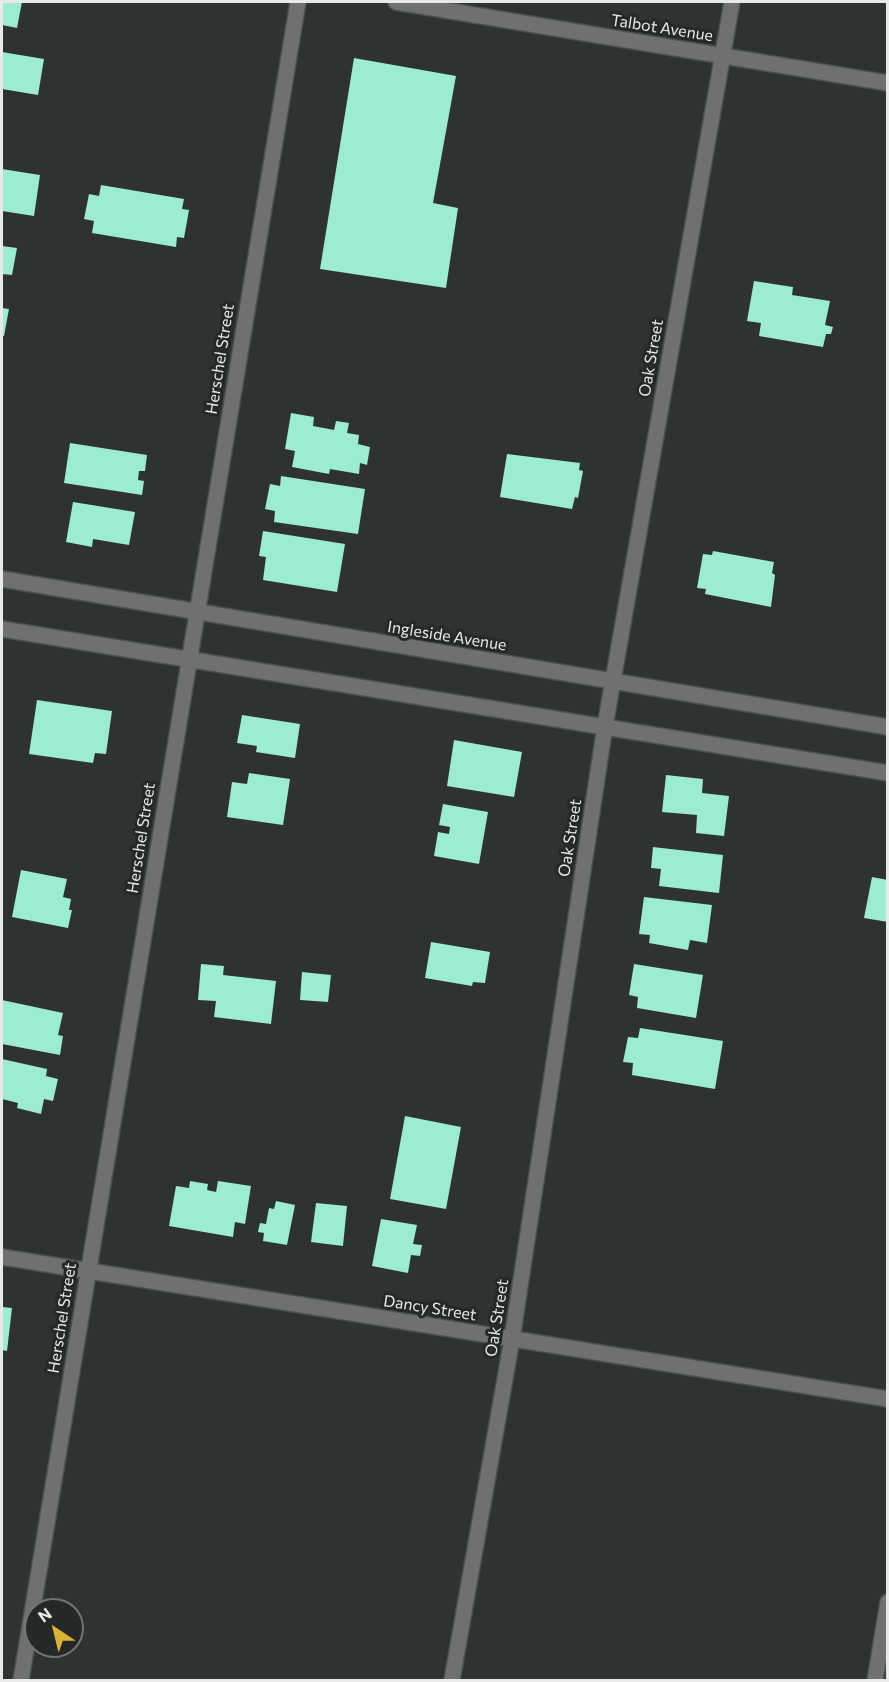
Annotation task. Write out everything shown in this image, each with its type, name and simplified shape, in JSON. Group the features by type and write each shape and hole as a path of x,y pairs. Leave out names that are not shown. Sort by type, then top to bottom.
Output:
{"street":[{"name":"Herschel Street","path":"21,1680 298,2"},
{"name":"Talbot Avenue","path":"396,2 888,83"},
{"name":"Oak Street","path":"452,1680 513,1340 605,726 732,2"},
{"name":"Ingleside Avenue","path":"2,579 888,727"},
{"path":"2,629 888,773"},
{"name":"Dancy Street","path":"2,1257 888,1400"},
{"path":"875,1680 888,1602"}],"building":[{"path":"2,2 22,2 17,28 2,25"},
{"path":"2,52 44,59 38,95 2,89"},
{"path":"354,58 456,76 433,203 458,208 446,288 320,269"},
{"path":"2,169 40,175 34,216 2,211"},
{"path":"101,185 184,199 182,209 189,210 184,238 177,237 176,247 92,233 94,221 84,219 89,194 99,196"},
{"path":"2,246 17,248 12,275 2,274"},
{"path":"754,281 793,287 792,295 830,301 825,325 833,327 831,334 826,334 823,347 759,336 761,323 747,321"},
{"path":"2,308 9,309 4,336 2,336"},
{"path":"291,413 314,417 313,426 334,430 336,421 349,423 347,433 359,435 358,444 370,447 367,465 360,463 359,474 330,469 329,474 292,467 295,451 285,449"},
{"path":"70,443 147,455 145,471 139,471 138,480 144,481 142,495 64,483"},
{"path":"507,454 580,463 579,470 583,471 578,498 575,497 572,509 500,497"},
{"path":"281,476 365,489 358,534 274,522 275,511 265,509 270,484 280,486"},
{"path":"73,502 135,512 129,545 93,539 92,547 66,542"},
{"path":"263,531 345,544 337,592 263,580 266,557 259,556"},
{"path":"713,551 774,562 772,573 775,575 771,607 705,594 706,589 697,588 703,554 712,555"},
{"path":"37,700 112,711 106,754 95,753 93,763 29,754"},
{"path":"242,715 300,724 295,758 256,752 257,746 237,743"},
{"path":"454,740 522,752 514,797 447,786"},
{"path":"249,773 290,779 283,825 227,817 232,782 247,784"},
{"path":"666,775 703,779 702,793 729,796 724,836 696,833 697,815 662,812"},
{"path":"443,804 488,812 479,864 434,856 438,832 449,834 450,827 439,825"},
{"path":"653,847 723,855 719,893 659,886 661,869 651,868"},
{"path":"21,870 67,879 63,897 71,899 69,910 72,910 68,928 12,917"},
{"path":"872,877 888,880 888,922 864,918"},
{"path":"644,897 712,905 707,943 690,940 688,950 649,943 650,935 639,934"},
{"path":"431,942 490,952 485,983 473,982 472,986 425,978"},
{"path":"201,964 224,966 223,975 276,981 271,1024 214,1017 216,1001 198,1000"},
{"path":"634,964 703,975 696,1018 637,1008 638,997 629,995"},
{"path":"302,972 331,975 328,1002 300,1000"},
{"path":"2,1000 63,1013 58,1035 63,1036 60,1055 2,1044"},
{"path":"640,1028 723,1041 715,1089 632,1075 633,1063 623,1062 628,1037 638,1038"},
{"path":"2,1059 47,1069 46,1076 58,1079 53,1101 44,1099 41,1114 17,1108 18,1103 2,1099"},
{"path":"405,1116 461,1127 446,1209 390,1199"},
{"path":"190,1181 208,1184 207,1190 216,1192 218,1181 251,1186 245,1224 235,1222 233,1237 169,1226 176,1186 189,1188"},
{"path":"276,1201 295,1205 287,1245 263,1241 264,1233 258,1232 260,1223 266,1224 269,1208 274,1209"},
{"path":"316,1203 347,1206 343,1246 311,1242"},
{"path":"381,1219 417,1225 413,1244 422,1245 420,1256 411,1255 408,1273 372,1266"},
{"path":"2,1307 12,1308 7,1351 2,1350"}]}
